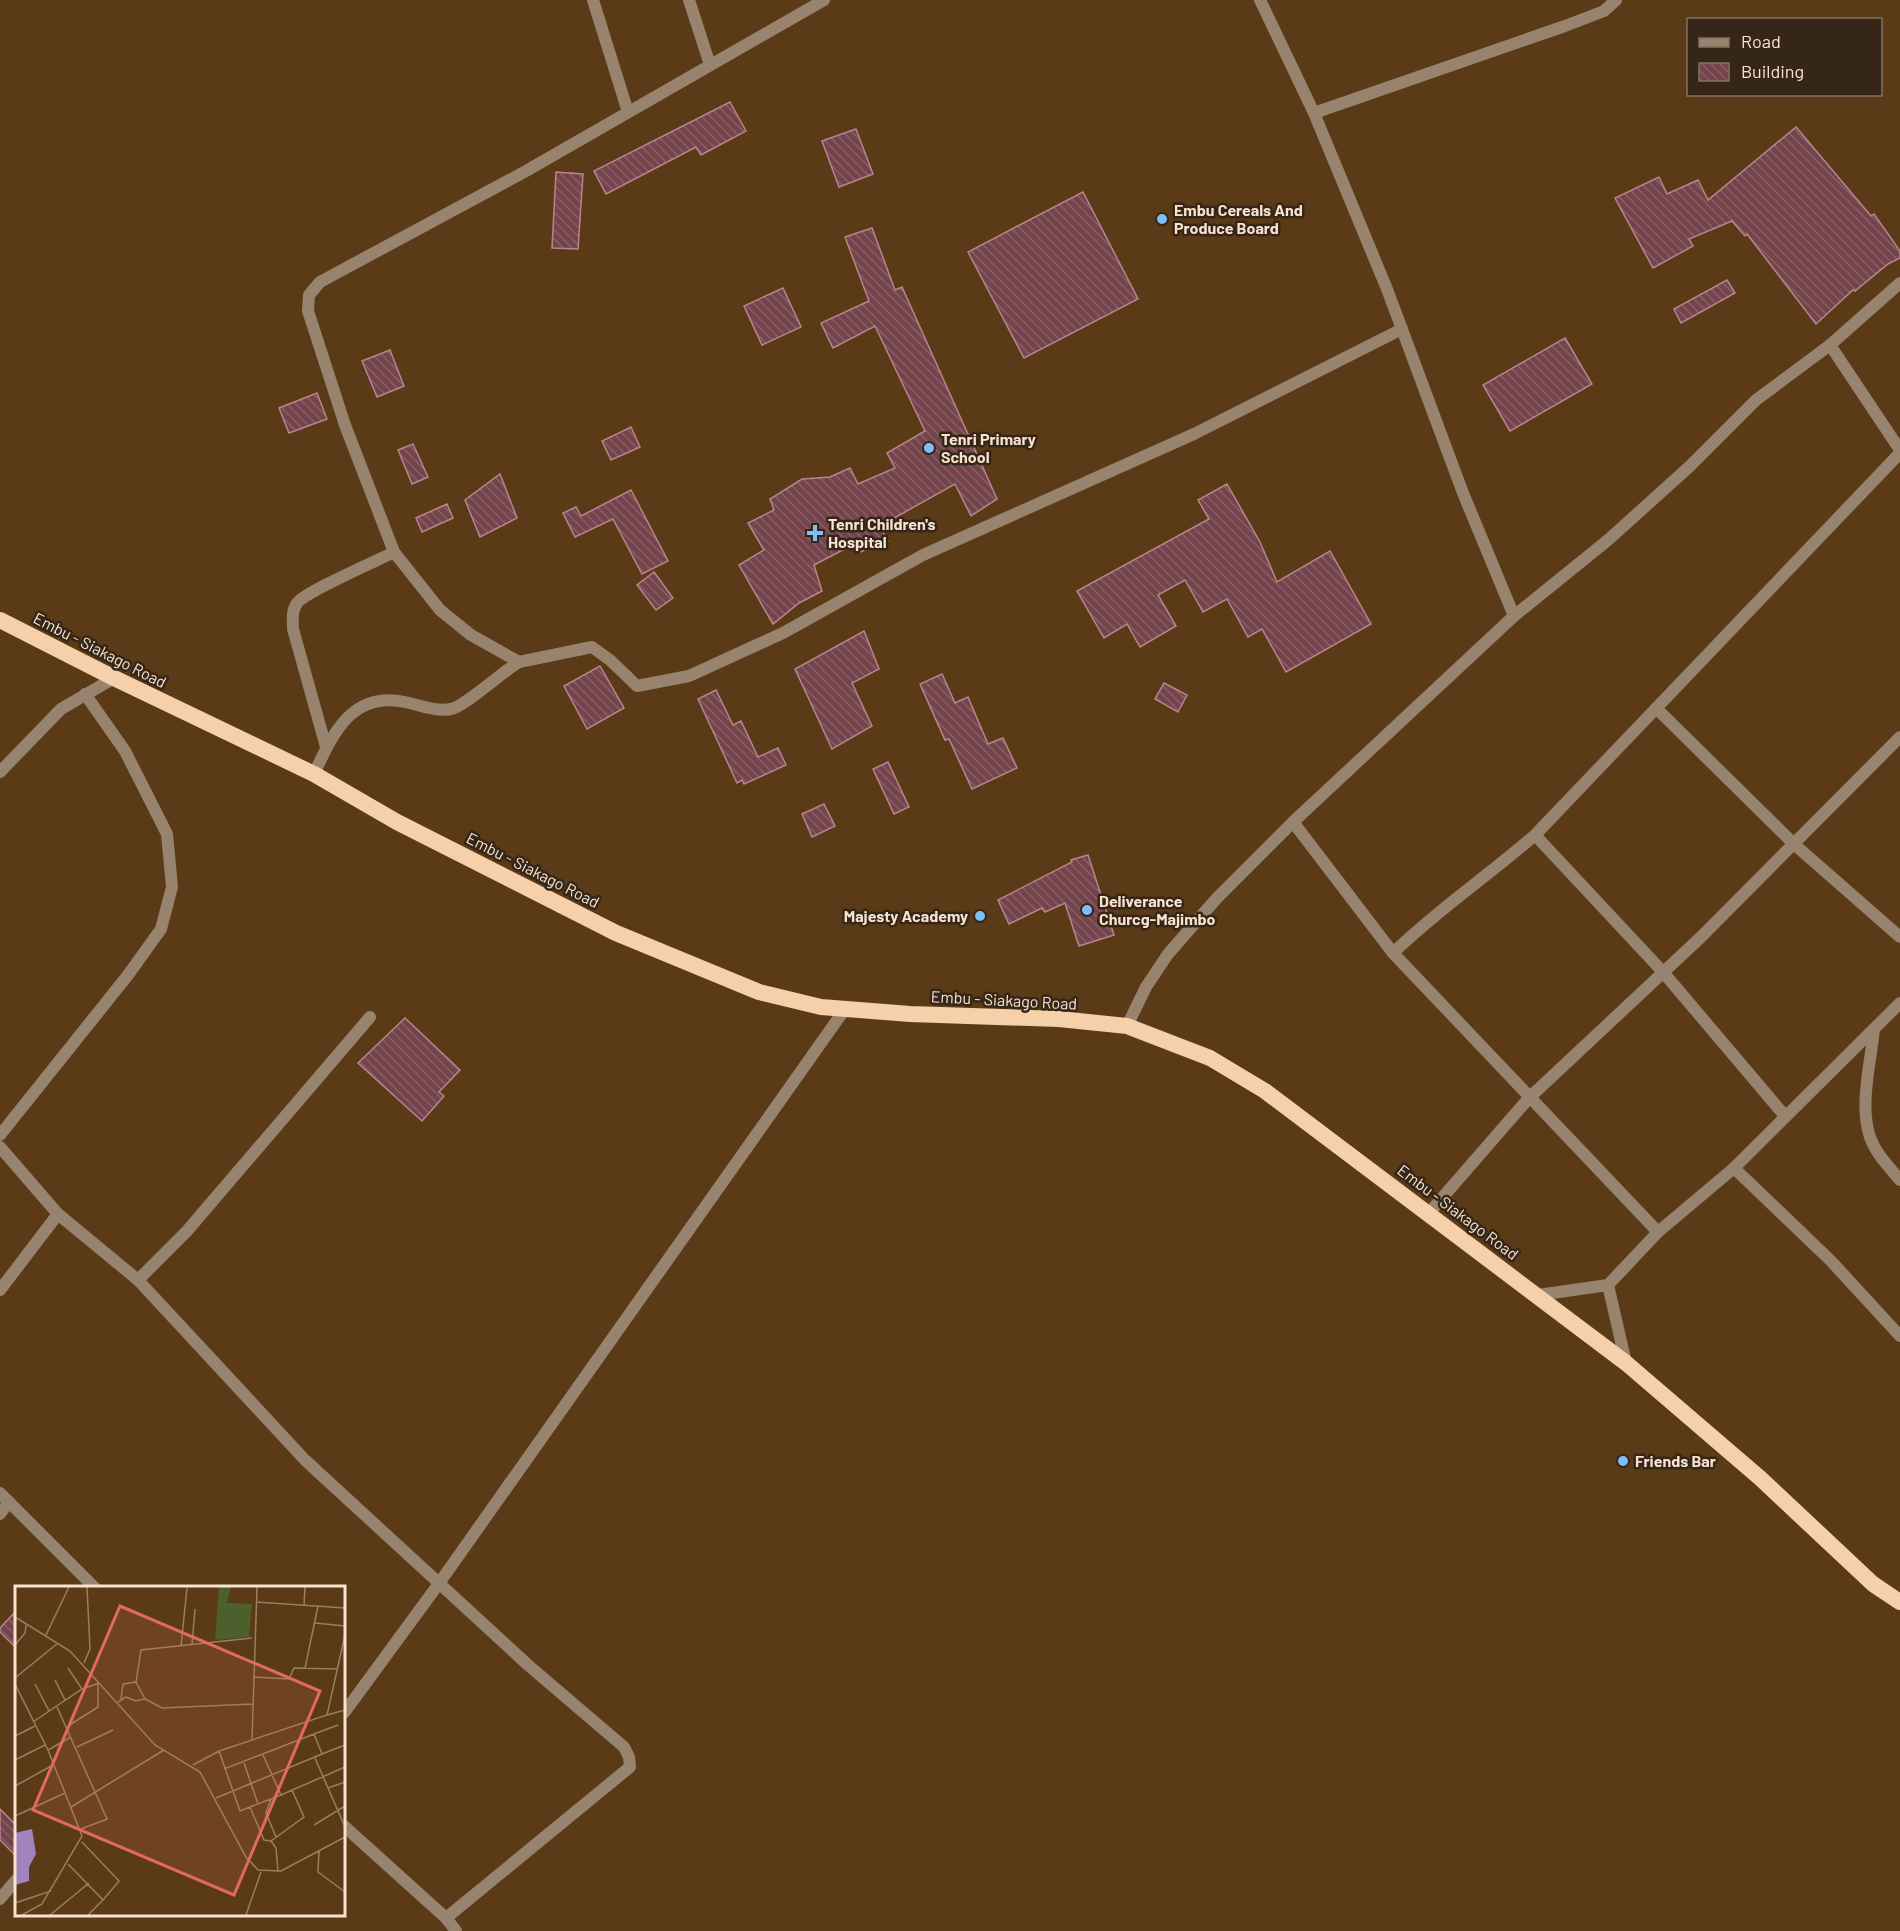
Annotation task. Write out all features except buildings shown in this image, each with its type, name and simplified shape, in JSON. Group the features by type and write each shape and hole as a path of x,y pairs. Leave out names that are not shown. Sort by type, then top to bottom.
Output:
{"highway":[{"name":"Embu - Siakago Road","path":"0,620 114,678 314,774 397,822 616,933 759,992 821,1007 910,1014 1059,1019 1127,1026 1210,1058 1265,1091 1626,1363 1760,1478 1873,1584 1900,1602"}],"street":[{"path":"594,0 628,112"},
{"path":"689,0 710,65"},
{"path":"519,662 471,635 440,610 394,552 345,425 308,310 309,295 320,282 526,171 824,0"},
{"path":"1260,0 1314,112 1402,329 1463,493 1514,616"},
{"path":"1314,112 1564,26 1604,10 1616,0"},
{"path":"1127,1026 1146,987 1168,954 1217,898 1293,822 1514,616 1616,532 1689,467 1756,400 1830,345 1900,283"},
{"path":"314,774 326,747 345,718 364,705 380,699 429,709 452,709 519,662 592,647 610,660 637,686 689,676 783,633 923,555 1194,434 1402,329"},
{"path":"1393,953 1426,921 1490,874 1535,835 1900,451 1830,345"},
{"path":"326,747 293,629 292,614 298,602 313,592 394,552"},
{"path":"0,772 61,708 114,678"},
{"path":"0,1135 128,975 161,929 172,887 167,834 125,751 85,694"},
{"path":"1656,708 1795,845 1900,937"},
{"path":"1429,1213 1529,1098 1795,845 1900,737"},
{"path":"1293,822 1393,953 1658,1232"},
{"path":"1535,835 1663,972 1785,1116"},
{"path":"1538,1295 1608,1285 1658,1232 1734,1167 1900,1003"},
{"path":"345,1712 440,1582 845,1009"},
{"path":"138,1280 187,1231 370,1017"},
{"path":"1874,1029 1866,1110 1870,1137 1881,1157 1900,1180"},
{"path":"0,1148 58,1214 138,1280 305,1460 528,1665 624,1747 629,1757 630,1767 446,1918"},
{"path":"1734,1167 1830,1261 1900,1336"},
{"path":"0,1290 58,1214"},
{"path":"1608,1285 1626,1363"},
{"path":"0,1493 94,1586"},
{"path":"0,1514 9,1502"},
{"path":"345,1827 446,1918 456,1931"},
{"path":"0,1899 15,1881"}],"place":[{"name":"Embu Cereals And Produce Board","path":"1162,219"},
{"name":"Tenri Primary School","path":"929,448"},
{"name":"Tenri Children's Hospital","path":"815,533"},
{"name":"Deliverance Churcg-Majimbo","path":"1087,910"},
{"name":"Majesty Academy","path":"980,916"},
{"name":"Friends Bar","path":"1623,1461"}]}
